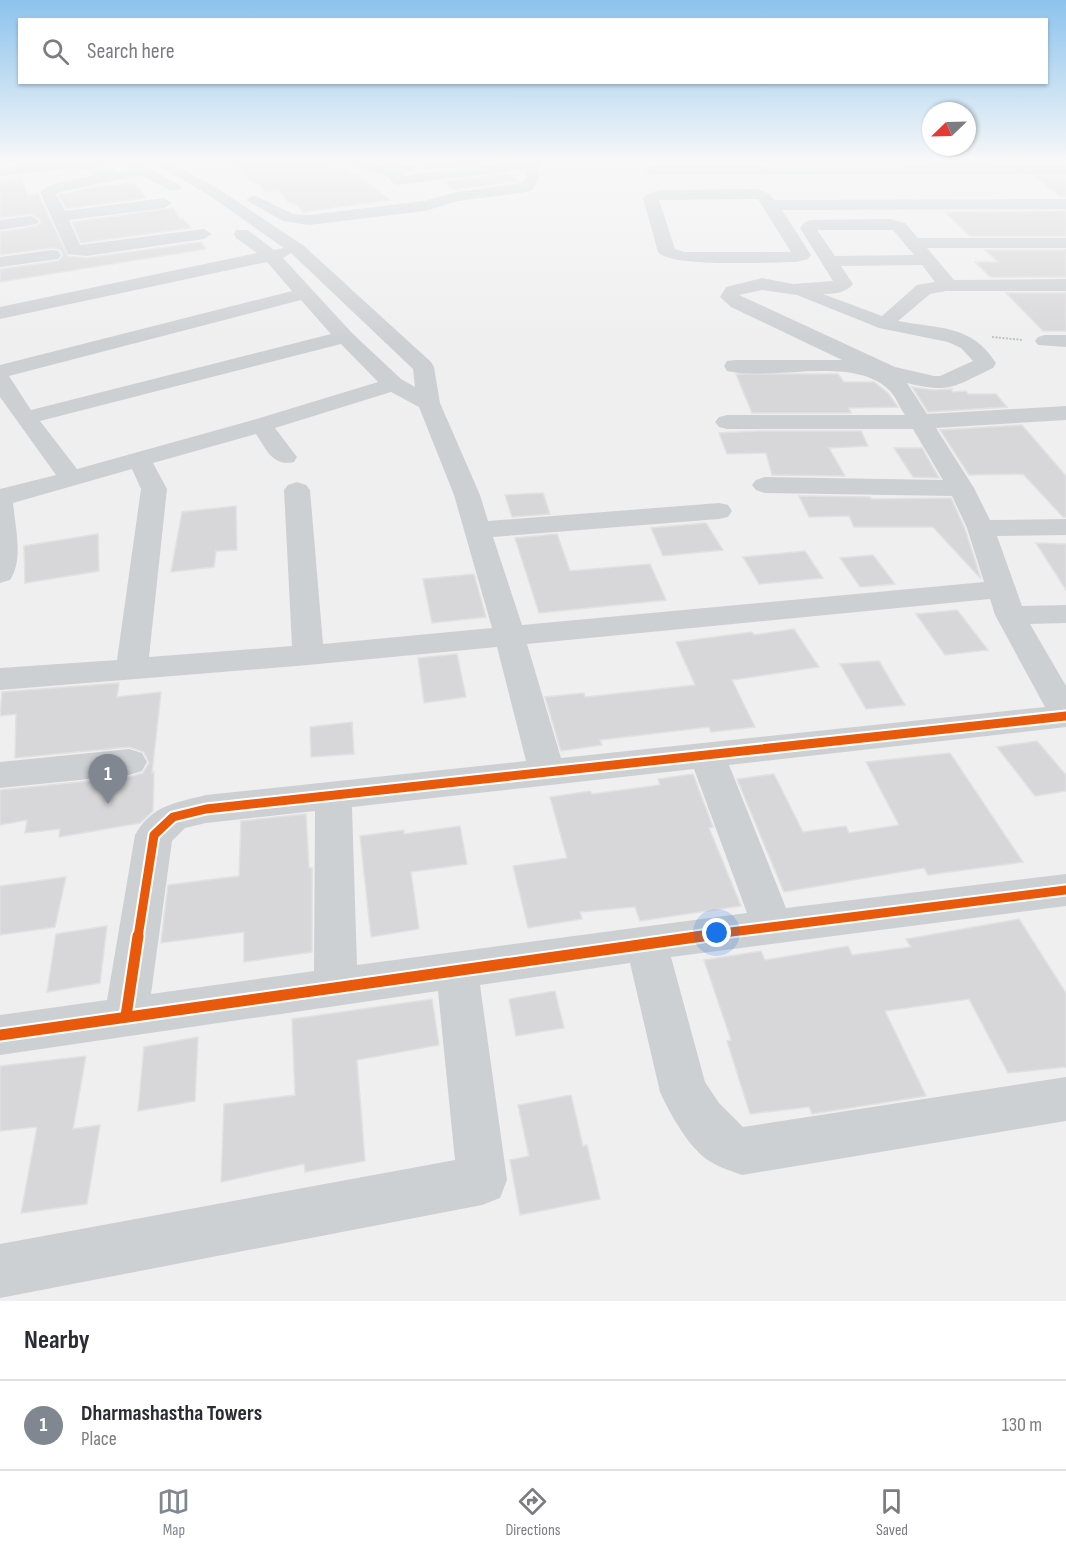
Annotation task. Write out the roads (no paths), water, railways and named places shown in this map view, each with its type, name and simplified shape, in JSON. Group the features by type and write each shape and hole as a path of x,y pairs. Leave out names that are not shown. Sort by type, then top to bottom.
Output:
{"street":[{"path":"0,225 26,222"},
{"path":"61,222 74,250 79,251 204,234"},
{"path":"257,222 298,250 423,367 429,403 467,495 478,530 547,773"},
{"path":"661,222 668,236 667,252 677,257 796,257 802,255 781,222"},
{"path":"227,223 271,256 345,337 393,384 429,403"},
{"path":"793,290 842,286 845,282 808,226 893,224 899,226 948,286"},
{"path":"767,236 791,236"},
{"path":"913,243 1066,243"},
{"path":"0,313 298,250"},
{"path":"0,262 52,255"},
{"path":"831,261 927,260"},
{"path":"126,1016 154,835 173,817 206,809 1066,716 1005,602 981,528 961,488 898,387 879,374 854,363 827,345 738,303 729,295 733,291 762,284 793,290 854,312 891,318 973,346 984,360 984,365 945,382 934,383 854,363 735,366"},
{"path":"827,345 891,318 924,289 948,286 1066,285"},
{"path":"0,372 305,293"},
{"path":"25,418 345,337"},
{"path":"1045,341 1066,341"},
{"path":"0,379 25,418 71,478"},
{"path":"1,563 0,497 261,425 393,384"},
{"path":"727,422 919,422 1066,413"},
{"path":"261,425 285,457"},
{"path":"132,667 154,489 139,459"},
{"path":"765,485 961,488"},
{"path":"297,490 308,655"},
{"path":"478,530 719,511"},
{"path":"981,528 1066,527"},
{"path":"0,679 510,637 1005,602 1066,614"},
{"path":"707,755 773,927"},
{"path":"0,776 129,762"},
{"path":"333,796 336,986"},
{"path":"0,1035 646,943 1066,890"},
{"path":"646,943 684,1092 702,1119 726,1144 742,1151 1063,1107"},
{"path":"0,1270 482,1180 458,970"}],"place":[{"name":"Dharmashastha Towers","path":"108,804"}]}
